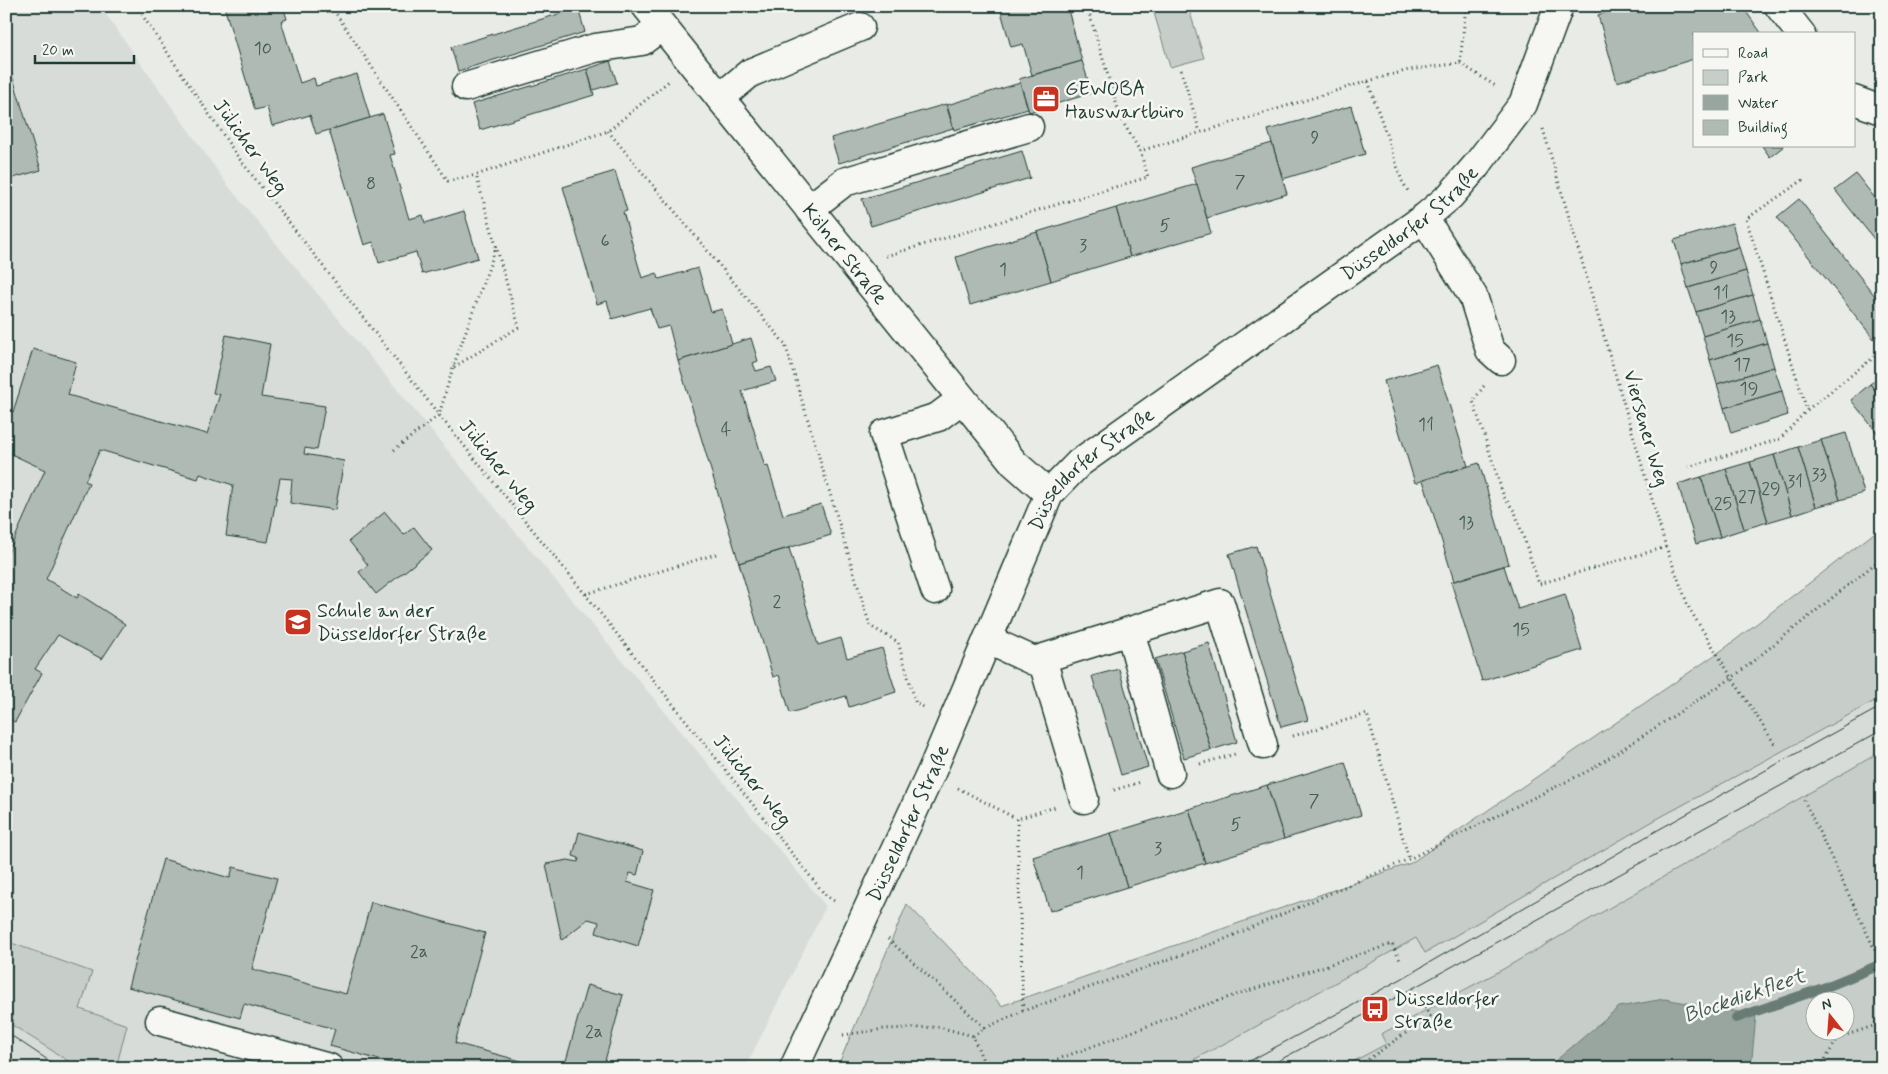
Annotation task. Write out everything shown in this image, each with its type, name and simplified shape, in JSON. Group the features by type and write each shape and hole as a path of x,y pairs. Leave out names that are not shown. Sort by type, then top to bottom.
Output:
{"street":[{"name":"Düsseldorfer Straße","path":"794,1068 865,919 931,773 1049,494 1079,463 1424,218 1457,189 1523,104 1559,6"},
{"path":"1779,6 1799,32"},
{"path":"466,87 595,48 642,41 654,16"},
{"name":"Kölner Straße","path":"654,16 1014,463 1049,494"},
{"path":"720,98 750,73 860,27"},
{"path":"1856,101 1878,109 1882,107"},
{"path":"809,209 844,182 1028,127"},
{"path":"1424,218 1473,296 1490,350 1501,360"},
{"path":"934,590 884,434 938,417 962,399"},
{"path":"988,640 1034,661 1220,603 1263,745"},
{"path":"1130,631 1170,773"},
{"path":"1042,659 1084,799"},
{"path":"160,1021 329,1068"}],"path":[{"name":"Jülicher Weg","path":"136,6 238,157 439,415 585,594 826,896 865,919 985,1028"},
{"path":"331,6 448,181 476,175 608,132 691,63"},
{"path":"854,266 1148,177 1140,151 1121,118 1087,6"},
{"path":"1140,151 1368,81 1409,70 1460,63 1466,6"},
{"name":"Viersener Weg","path":"1460,63 1523,104 1544,130 1666,547 1689,608 1776,746"},
{"path":"1181,70 1200,132"},
{"path":"1368,81 1402,181 1424,218"},
{"path":"608,132 785,344 870,626 898,642 916,704 954,720"},
{"path":"453,367 519,327 476,175"},
{"path":"1803,180 1746,219 1807,410"},
{"path":"394,450 439,415 453,367 497,245"},
{"path":"1688,467 1780,439 1807,410 1882,351"},
{"path":"1501,360 1473,401 1504,497 1515,512 1538,584 1666,547"},
{"path":"585,594 716,554"},
{"path":"808,1039 884,1029 939,1027 973,1036 985,1028 1023,1012 1218,942 1408,858 1590,770 1732,678 1882,558"},
{"path":"931,773 1017,819 1367,714 1408,858"},
{"path":"1804,800 1882,965"},
{"path":"1017,819 1023,1012"},
{"path":"1034,1068 1196,1008 1392,944 1400,960"},
{"path":"1356,1068 1430,1016 1422,1003"},
{"path":"1820,1068 1838,1038 1882,1023"},
{"path":"973,1036 986,1068"}],"shaded area":[{"name":"Schule an der Düsseldorfer Straße","path":"6,6 100,6 229,187 826,906 745,1068 116,1068 127,1025 80,1009 92,972 6,941"},
{"path":"1882,697 1882,751 1498,972 1381,1033 1386,1044 1341,1068 1178,1068 1416,938 1425,952 1655,820"},
{"path":"6,1021 79,1068 6,1068"}],"green space":[{"path":"1152,6 1188,6 1204,58 1170,67"},
{"path":"1882,527 1882,697 1655,820 1425,953 1416,938 1178,1068 837,1068 907,904 987,987 1001,1006 1411,863 1725,648"},
{"path":"1882,751 1882,1068 1341,1068 1386,1044 1381,1034 1498,972"},
{"path":"6,941 92,972 80,1009 127,1025 116,1068 79,1068 6,1021"}],"water":[{"path":"1664,999 1756,1015 1751,1068 1547,1068 1619,1007"}],"building":[{"path":"224,6 283,6 287,19 281,21 300,83 314,78 316,86 357,74 370,118 316,134 310,115 272,126 267,107 255,110"},
{"path":"1006,6 1067,6 1082,61 1032,75 1023,44 1011,47 1000,8"},
{"path":"1398,6 1416,6 1400,11"},
{"path":"1627,6 1742,6 1761,32 1693,32 1693,59 1617,82 1598,15"},
{"path":"578,8 585,32 458,71 451,47"},
{"path":"6,55 41,170 6,180"},
{"path":"610,61 617,83 593,90 587,69"},
{"path":"1082,61 1092,93 1029,112 1019,79"},
{"path":"587,69 594,95 480,130 472,104"},
{"path":"1020,83 1028,109 954,130 947,105"},
{"path":"946,104 953,128 839,163 831,138"},
{"path":"1351,106 1365,154 1283,179 1268,130"},
{"path":"383,114 395,154 390,155 409,219 423,215 425,223 464,211 478,258 422,274 416,252 379,263 373,242 364,245 329,130"},
{"path":"1272,143 1287,194 1207,218 1191,167"},
{"path":"1763,148 1781,148 1770,157"},
{"path":"1022,151 1030,178 871,226 862,199"},
{"path":"615,171 627,211 623,212 642,278 657,273 659,279 698,268 711,312 722,309 732,344 678,361 669,326 657,329 650,308 612,319 607,301 597,304 563,187"},
{"path":"1856,174 1882,207 1882,249 1835,190"},
{"path":"1197,184 1211,233 1130,257 1116,208"},
{"path":"1799,199 1882,305 1882,333 1874,339 1777,217"},
{"path":"1116,208 1130,257 1051,281 1037,232"},
{"path":"1732,223 1739,247 1681,264 1674,240"},
{"path":"1037,232 1051,281 970,305 956,257"},
{"path":"1739,247 1746,271 1688,288 1681,264"},
{"path":"1746,271 1753,295 1696,312 1688,288"},
{"path":"1753,295 1760,319 1703,336 1696,312"},
{"path":"1760,319 1767,343 1710,360 1703,336"},
{"path":"226,335 270,344 261,397 325,406 317,450 305,448 304,454 344,461 335,510 290,503 292,479 280,478 268,542 226,536 233,485 200,474 198,479 100,450 85,481 89,483 46,579 77,598 79,594 125,624 102,659 58,635 35,669 42,673 15,722 6,718 6,558 45,470 7,452 6,454 6,409 13,412 33,349 76,362 68,395 207,434 220,394 213,393"},
{"path":"751,338 758,361 753,363 756,371 771,367 776,381 742,391 765,467 768,466 783,515 821,504 831,535 739,563 678,361"},
{"path":"1767,343 1774,367 1717,384 1710,360"},
{"path":"1437,365 1468,466 1415,483 1384,381"},
{"path":"1774,367 1782,391 1724,408 1717,384"},
{"path":"1882,375 1882,399 1870,384"},
{"path":"1870,384 1882,399 1882,439 1851,400"},
{"path":"1782,391 1788,415 1731,433 1724,408"},
{"path":"1846,433 1864,493 1840,500 1821,440"},
{"path":"1821,440 1840,500 1816,507 1798,447"},
{"path":"1798,447 1816,507 1792,515 1774,455"},
{"path":"1774,455 1792,515 1768,522 1750,462"},
{"path":"1750,462 1768,522 1744,529 1726,469"},
{"path":"1479,463 1509,564 1454,581 1423,480"},
{"path":"1726,469 1744,529 1720,537 1701,477"},
{"path":"1701,477 1720,537 1696,544 1678,484"},
{"path":"385,512 404,535 414,527 432,550 376,594 359,572 368,565 349,541"},
{"path":"1256,546 1308,720 1281,727 1229,554"},
{"path":"789,548 818,645 841,638 847,658 882,648 896,692 849,707 846,696 790,713 779,675 773,677 739,563"},
{"path":"1504,566 1518,609 1565,594 1582,650 1482,681 1451,582"},
{"path":"1209,643 1237,742 1211,750 1182,651"},
{"path":"1182,651 1211,750 1184,758 1155,659"},
{"path":"1119,669 1148,767 1121,775 1092,676"},
{"path":"1345,762 1361,815 1284,839 1267,785"},
{"path":"1267,785 1284,839 1205,863 1189,809"},
{"path":"1189,809 1205,863 1127,887 1111,833"},
{"path":"579,832 643,851 637,875 630,873 627,882 654,890 638,946 596,933 599,922 588,919 562,940 546,864 568,860 578,862 579,858 573,856"},
{"path":"1111,833 1127,887 1050,911 1033,857"},
{"path":"163,859 230,878 233,867 277,878 252,969 346,994 371,902 485,933 455,1043 547,1068 408,1068 330,1046 335,1029 244,1004 240,1018 128,987"},
{"path":"587,985 623,995 603,1068 564,1068"}],"waterway":[{"name":"Blockdiekfleet","path":"1736,1018 1826,987 1882,964"}],"tram line":[{"path":"1237,1068 1401,979 1656,831 1882,706"},
{"path":"1265,1068 1882,730"},
{"path":"6,1032 60,1068"},
{"path":"6,1065 11,1068"}],"place":[{"name":"GEWOBA Hauswartbüro","path":"1046,99"},
{"name":"Schule an der Düsseldorfer Straße","path":"298,622"},
{"name":"Düsseldorfer Straße","path":"1375,1009"}]}
